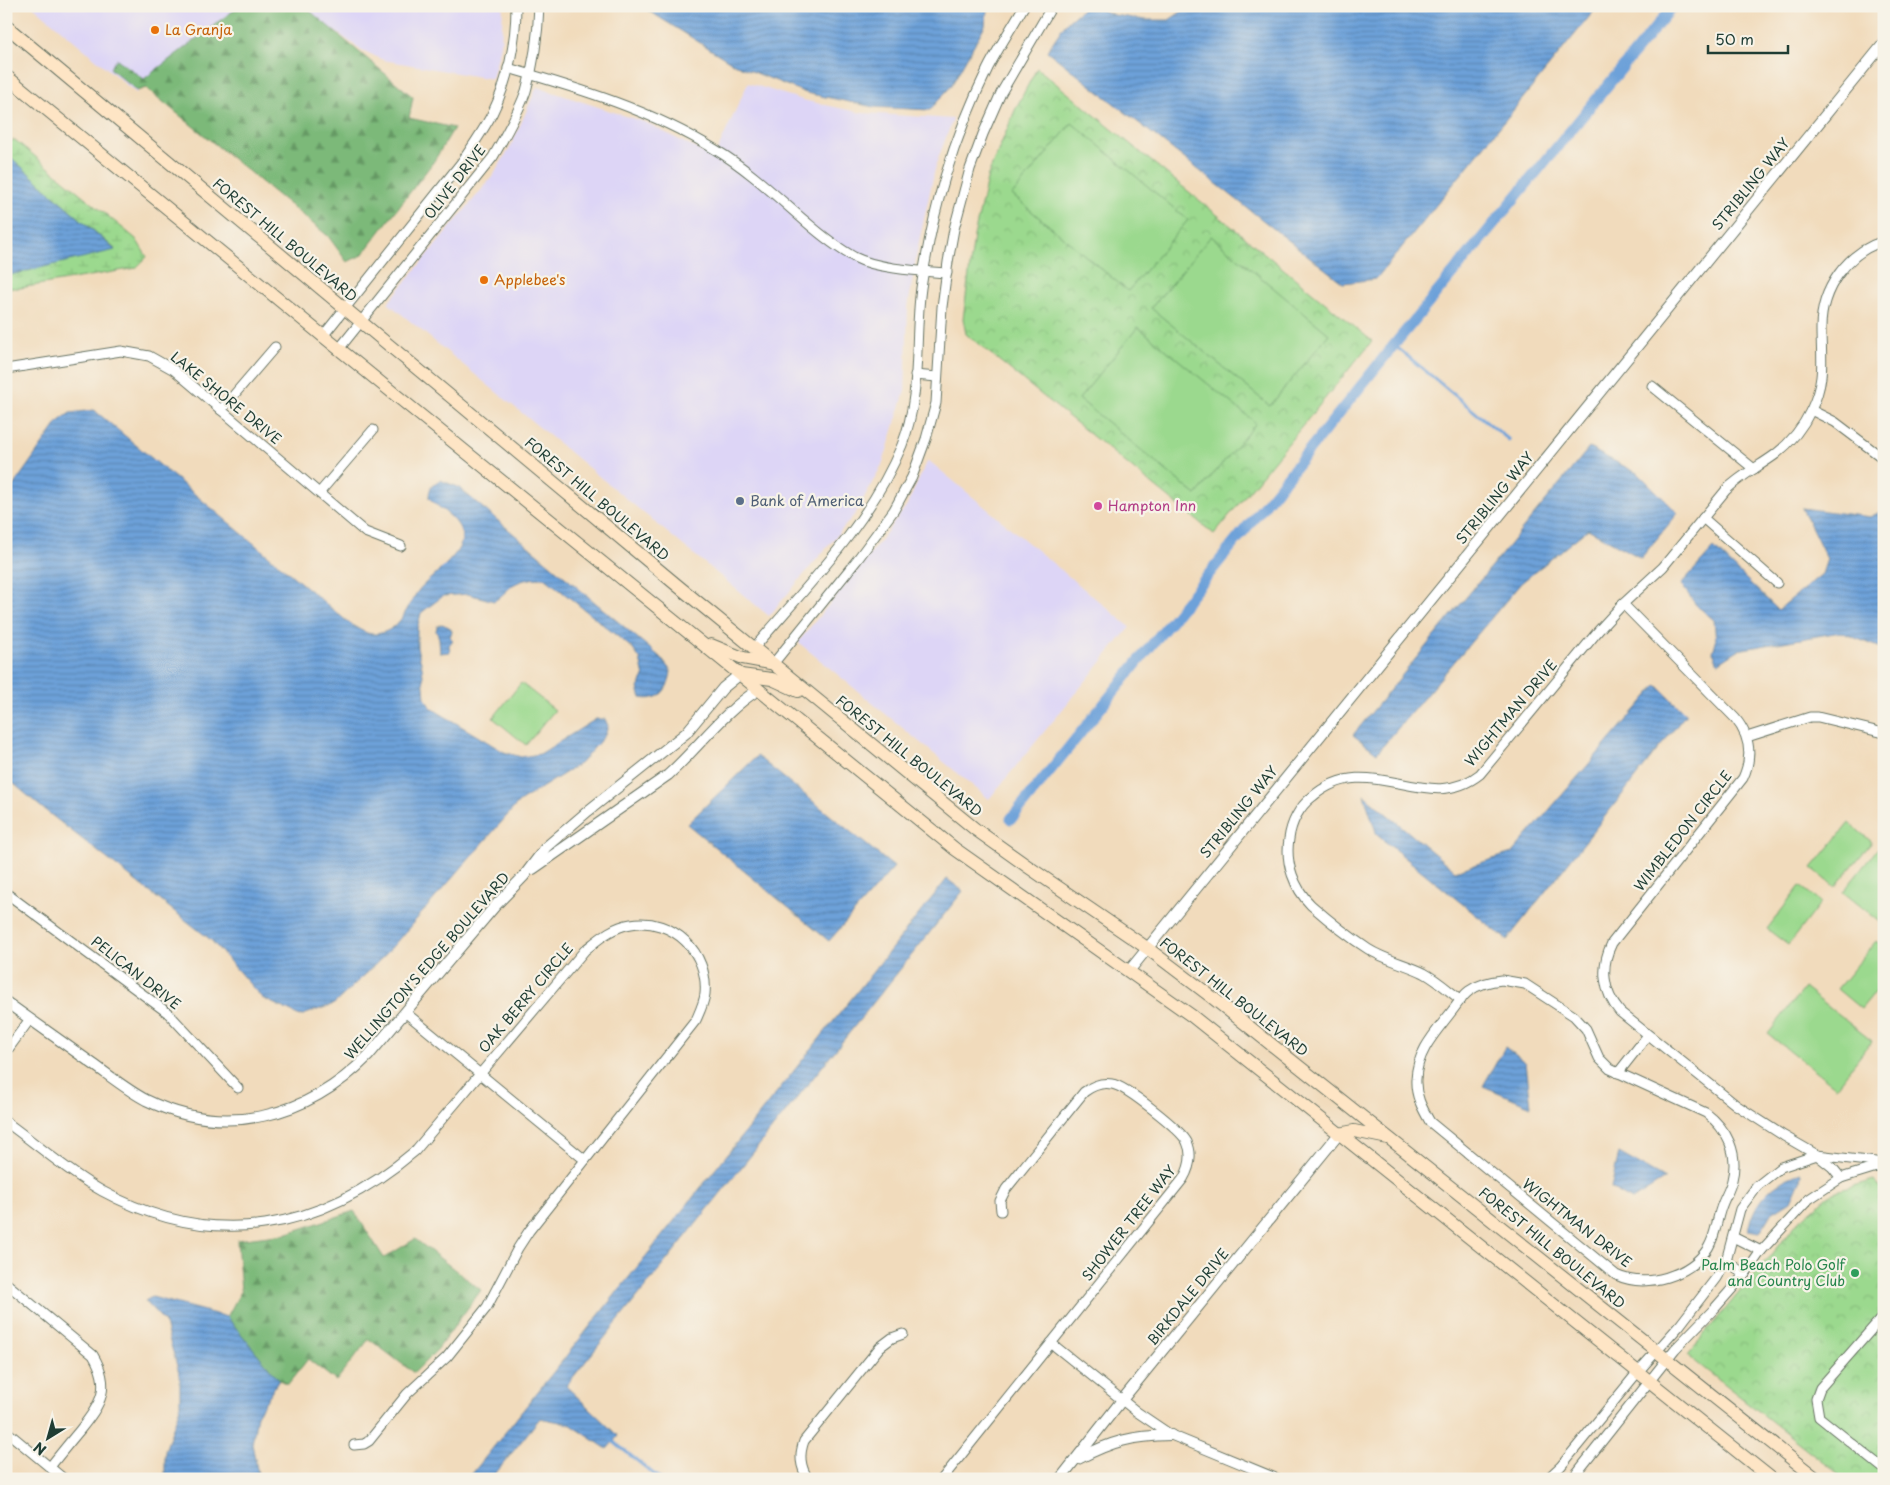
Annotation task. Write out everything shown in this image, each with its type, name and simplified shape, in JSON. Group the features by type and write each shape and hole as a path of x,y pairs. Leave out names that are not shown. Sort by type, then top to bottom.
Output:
{"main road":[{"name":"FOREST HILL BOULEVARD","path":"6,26 345,310 975,829 1146,948 1213,998 1390,1138 1653,1355 1668,1359 1817,1479"},
{"path":"6,76 955,849 1192,1016 1772,1479"},
{"path":"699,640 743,658 773,664"},
{"path":"740,674 772,679 822,704"},
{"path":"1338,1134 1354,1131 1390,1138"}],"street":[{"name":"OLIVE DRIVE","path":"323,336 461,163 482,132 493,113 508,68 516,22 516,6"},
{"name":"OLIVE DRIVE","path":"339,349 486,167 511,125 530,75 540,6"},
{"path":"754,648 836,552 872,504 888,475 902,443 909,421 916,375 921,290 935,207 959,132 989,66 1024,6"},
{"path":"773,664 857,560 894,510 912,477 926,439 936,403 942,307 954,229 970,170 1001,93 1052,6"},
{"name":"STRIBLING WAY","path":"1129,971 1884,43"},
{"path":"508,68 593,93 646,113 687,133 742,167 818,232 856,258 891,267 947,273"},
{"name":"WIGHTMAN DRIVE","path":"1460,1000 1424,974 1367,948 1306,899 1296,886 1288,862 1288,845 1294,820 1308,799 1326,786 1342,780 1367,777 1438,790 1453,788 1474,778 1486,768 1599,630 1623,604 1663,567 1732,484 1776,454 1801,428 1811,410 1821,379 1823,362 1822,312 1831,286 1839,273 1854,256 1884,241"},
{"path":"221,410 275,347"},
{"name":"LAKE SHORE DRIVE","path":"6,369 121,351 149,356 168,367 221,410 365,532 401,546"},
{"path":"916,375 937,377"},
{"path":"1652,386 1754,468"},
{"path":"1811,410 1835,422 1884,458"},
{"path":"320,492 373,430"},
{"path":"1703,518 1777,583"},
{"path":"1623,604 1735,718 1747,737 1803,718 1818,717 1884,733"},
{"name":"WELLINGTON'S EDGE BOULEVARD","path":"6,1002 135,1094 148,1101 187,1115 230,1119 272,1114 294,1108 334,1086 352,1072 406,1013 495,906 524,876 546,847 588,811 676,742 686,733 722,688 740,674"},
{"name":"WELLINGTON'S EDGE BOULEVARD","path":"524,876 668,775 686,759 736,705 758,690"},
{"name":"WIMBLEDON CIRCLE","path":"1747,737 1750,754 1743,778 1612,943 1606,957 1604,979 1611,1000 1620,1012 1736,1105 1817,1155 1832,1167 1841,1178"},
{"name":"PELICAN DRIVE","path":"6,893 168,1013 238,1088"},
{"name":"OAK BERRY CIRCLE","path":"6,1122 82,1177 125,1202 166,1217 201,1224 251,1226 279,1222 319,1211 368,1187 416,1151 585,950 606,933 618,927 645,923 659,925 680,935 690,945 703,969 705,995 696,1020 529,1231 487,1307 447,1357 408,1394 369,1441 364,1444 354,1445"},
{"name":"WIGHTMAN DRIVE","path":"1495,980 1510,980 1525,984 1580,1022 1590,1036 1604,1064 1618,1073 1706,1113 1722,1129 1732,1149 1734,1163 1733,1178 1721,1208 1716,1232 1709,1246 1693,1264 1671,1276 1638,1282 1616,1275 1430,1122 1422,1108 1417,1093 1416,1077 1418,1061 1430,1040 1460,1000 1473,988 1495,980"},
{"path":"406,1013 585,1160"},
{"path":"6,1052 30,1019"},
{"path":"1618,1073 1648,1035"},
{"name":"SHOWER TREE WAY","path":"942,1479 1183,1179 1190,1164 1189,1148 1182,1134 1128,1091 1114,1084 1098,1084 1084,1092 1006,1189 1000,1201 1001,1211"},
{"name":"BIRKDALE DRIVE","path":"1060,1479 1338,1134"},
{"path":"1547,1479 1561,1466 1716,1278 1726,1261 1740,1209 1757,1186 1781,1167 1817,1155 1884,1164"},
{"path":"1572,1479 1668,1359 1745,1274 1762,1251 1809,1199 1841,1178 1868,1171 1884,1164"},
{"path":"1733,1237 1762,1251"},
{"path":"1726,1261 1745,1274"},
{"path":"6,1283 94,1355 103,1376 102,1392 98,1407 50,1467"},
{"path":"1884,1315 1820,1388 1816,1399 1819,1417 1884,1469"},
{"path":"808,1479 800,1464 801,1448 804,1441 880,1347 892,1338 902,1334"},
{"path":"1051,1343 1122,1400 1171,1435 1278,1479"},
{"path":"6,1431 64,1479"},
{"path":"1075,1460 1112,1442 1128,1438 1171,1435"}],"shaded area":[{"path":"33,6 248,6 230,15 136,93"},
{"path":"300,6 503,6 501,45 492,79 383,60 360,49"},
{"path":"748,83 803,100 862,113 953,119 936,164 917,251 908,307 905,391 883,463 855,514 769,616 388,303 492,177 510,148 537,87 647,123 714,158"},
{"path":"928,460 1130,627 989,799 798,642 865,561 907,505"}],"green space":[{"path":"242,6 304,6 413,97 409,118 454,128 434,161 362,255 347,262 328,236 146,88 137,91 110,68 117,59 144,79 230,13"},
{"path":"1037,68 1372,341 1214,534 966,334 963,319 974,236 988,175 1016,108"},
{"path":"1072,123 1188,220 1128,291 1012,195"},
{"path":"15,140 136,239 147,257 136,268 20,288 6,288 6,276 115,249 6,154 6,141"},
{"path":"1211,236 1329,334 1270,406 1151,308"},
{"path":"1138,327 1256,423 1196,495 1079,399"},
{"path":"521,683 555,710 526,745 493,718"},
{"path":"1849,823 1872,842 1835,887 1812,868"},
{"path":"1878,848 1884,853 1884,925 1843,892"},
{"path":"1800,886 1821,902 1788,945 1767,929"},
{"path":"1876,942 1884,948 1884,981 1861,1009 1837,989"},
{"path":"1804,988 1872,1041 1836,1087 1768,1034"},
{"path":"1874,1180 1884,1192 1884,1479 1845,1479 1687,1355 1798,1222 1833,1192"},
{"path":"354,1211 384,1258 415,1239 481,1290 437,1350 414,1373 369,1339 336,1381 308,1359 288,1384 279,1380 227,1317 241,1291 237,1240 285,1234"}],"water":[{"path":"641,6 988,6 985,25 951,86 930,110 874,107 806,93 734,64"},
{"path":"1086,6 1091,6 1114,15 1145,20 1169,20 1190,6 1598,6 1376,279 1343,283 1047,51 1065,24"},
{"path":"7,154 115,250 6,276"},
{"path":"94,410 349,623 364,632 372,634 381,633 394,626 403,616 423,585 458,550 462,535 460,529 453,519 429,498 431,488 440,480 458,487 660,657 671,671 666,689 662,693 653,698 641,698 638,688 644,677 640,659 632,648 545,578 520,581 494,601 468,594 443,596 421,613 417,629 417,648 422,666 425,698 431,708 504,752 521,757 540,754 596,719 605,719 608,726 605,735 581,763 519,802 385,955 334,1004 300,1016 262,998 211,940 41,807 6,777 6,496 59,421 70,413"},
{"path":"1589,448 1639,474 1678,513 1641,558 1588,529 1521,583 1377,753 1353,735"},
{"path":"1802,508 1870,517 1884,510 1884,649 1840,632 1738,650 1718,663 1713,652 1716,641 1714,620 1696,605 1681,584 1714,548 1778,610 1822,574 1827,559"},
{"path":"442,624 449,627 452,631 450,637 453,640 449,645 450,652 440,653 439,638 436,631 437,626"},
{"path":"1657,685 1686,714 1507,940 1377,835 1364,795 1455,871 1512,853"},
{"path":"757,756 894,867 829,941 687,824"},
{"path":"947,879 963,891 566,1386 618,1436 607,1449 570,1424 540,1418 491,1479 468,1479"},
{"path":"1505,1047 1526,1063 1531,1106 1483,1086"},
{"path":"1619,1153 1665,1179 1632,1200 1611,1188"},
{"path":"1801,1173 1800,1181 1791,1201 1772,1213 1760,1232 1748,1230 1755,1210 1766,1194 1781,1182"},
{"path":"152,1297 227,1317 279,1380 257,1415 252,1444 259,1479 168,1479 165,1473 165,1451 180,1407 180,1376 164,1321 145,1301"}],"waterway":[{"path":"1011,819 1394,345 1673,6"},
{"path":"1394,345 1509,440"},
{"path":"610,1439 660,1479"}],"place":[{"name":"La Granja","path":"155,30"},
{"name":"Applebee's","path":"484,280"},
{"name":"Bank of America","path":"740,501"},
{"name":"Hampton Inn","path":"1098,506"},
{"name":"Palm Beach Polo Golf and Country Club","path":"1855,1273"}]}
